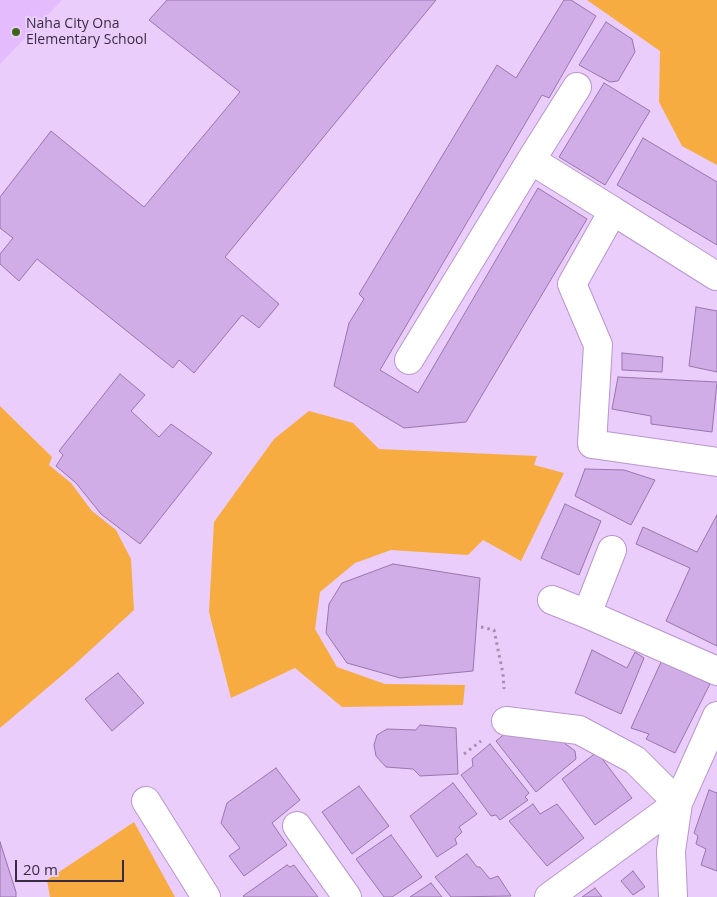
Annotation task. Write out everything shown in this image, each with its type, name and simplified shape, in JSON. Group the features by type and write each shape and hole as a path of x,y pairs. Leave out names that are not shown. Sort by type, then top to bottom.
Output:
{"street":[{"path":"409,360 577,87"},
{"path":"531,160 716,276"},
{"path":"613,211 572,284 598,345 592,444 717,462"},
{"path":"587,614 612,550"},
{"path":"552,600 717,671"},
{"path":"678,895 671,851 678,803 717,716"},
{"path":"506,721 579,730 635,760 678,803"},
{"path":"146,800 206,897"},
{"path":"550,897 678,803"},
{"path":"296,826 347,897"}],"shaded area":[{"name":"Naha City Ona Elementary School","path":"0,0 62,0 0,64"},
{"path":"587,0 717,0 717,165 682,146 659,102 660,51"},
{"path":"0,406 52,457 49,465 71,483 92,511 116,530 131,559 134,610 73,666 0,728"},
{"path":"309,411 353,423 379,449 537,456 534,465 564,473 521,561 483,540 468,555 391,550 355,563 320,592 315,629 337,667 385,684 465,685 463,705 342,707 295,668 231,698 209,612 214,522 274,439"},
{"path":"134,822 175,897 50,897 47,880"}],"building":[{"path":"167,0 436,0 225,257 279,304 259,328 242,315 194,373 179,360 173,368 37,259 19,281 0,264 0,254 13,238 0,228 0,197 51,131 144,207 240,92 149,20"},
{"path":"564,0 571,0 596,16 549,98 542,95 380,370 418,393 538,188 587,219 466,422 404,428 334,386 349,323 364,299 359,294 497,65 516,78"},
{"path":"606,22 632,39 635,52 618,81 610,82 579,65"},
{"path":"604,83 650,111 605,185 559,157"},
{"path":"643,138 717,182 717,245 617,185"},
{"path":"696,307 717,311 717,372 689,366"},
{"path":"622,353 663,357 662,372 622,370"},
{"path":"120,374 145,395 131,411 159,437 171,424 212,453 140,544 101,514 76,483 56,466 63,455 59,451"},
{"path":"618,377 717,382 712,432 651,424 651,416 612,409"},
{"path":"585,469 624,470 655,480 631,525 575,496"},
{"path":"565,504 601,521 579,575 541,558"},
{"path":"717,515 717,646 666,621 690,568 636,544 643,527 697,552"},
{"path":"393,564 480,578 473,671 400,678 347,663 326,633 329,604 342,583"},
{"path":"592,650 627,668 635,652 644,658 621,714 575,693"},
{"path":"662,660 710,684 675,753 646,739 649,734 631,728"},
{"path":"118,673 144,703 112,731 85,699"},
{"path":"518,723 552,736 555,741 559,739 575,751 576,759 536,792 496,741"},
{"path":"420,725 456,728 458,774 420,776 413,769 386,767 376,756 374,745 377,735 387,729 416,730"},
{"path":"490,744 529,793 525,797 528,800 500,820 496,815 491,816 461,775 473,766 472,759"},
{"path":"597,752 632,798 595,825 562,779"},
{"path":"276,768 300,800 272,823 287,845 244,876 229,856 240,848 221,823 227,803"},
{"path":"453,783 477,814 459,827 462,832 455,839 457,844 437,857 410,816"},
{"path":"359,786 389,826 352,854 322,812"},
{"path":"709,790 717,793 717,871 701,865 706,849 696,844 698,836 694,833"},
{"path":"533,804 540,814 557,804 584,838 547,866 509,821"},
{"path":"391,835 422,877 392,897 384,897 356,859"},
{"path":"0,842 16,892 16,897 0,897"},
{"path":"467,854 490,879 498,876 511,896 451,897 435,877"},
{"path":"287,865 290,867 294,865 318,897 243,896"},
{"path":"633,871 645,887 633,895 621,881"},
{"path":"431,883 442,897 410,897"},
{"path":"595,888 602,897 582,897"}],"place":[{"name":"Naha City Ona Elementary School","path":"16,32"}]}
